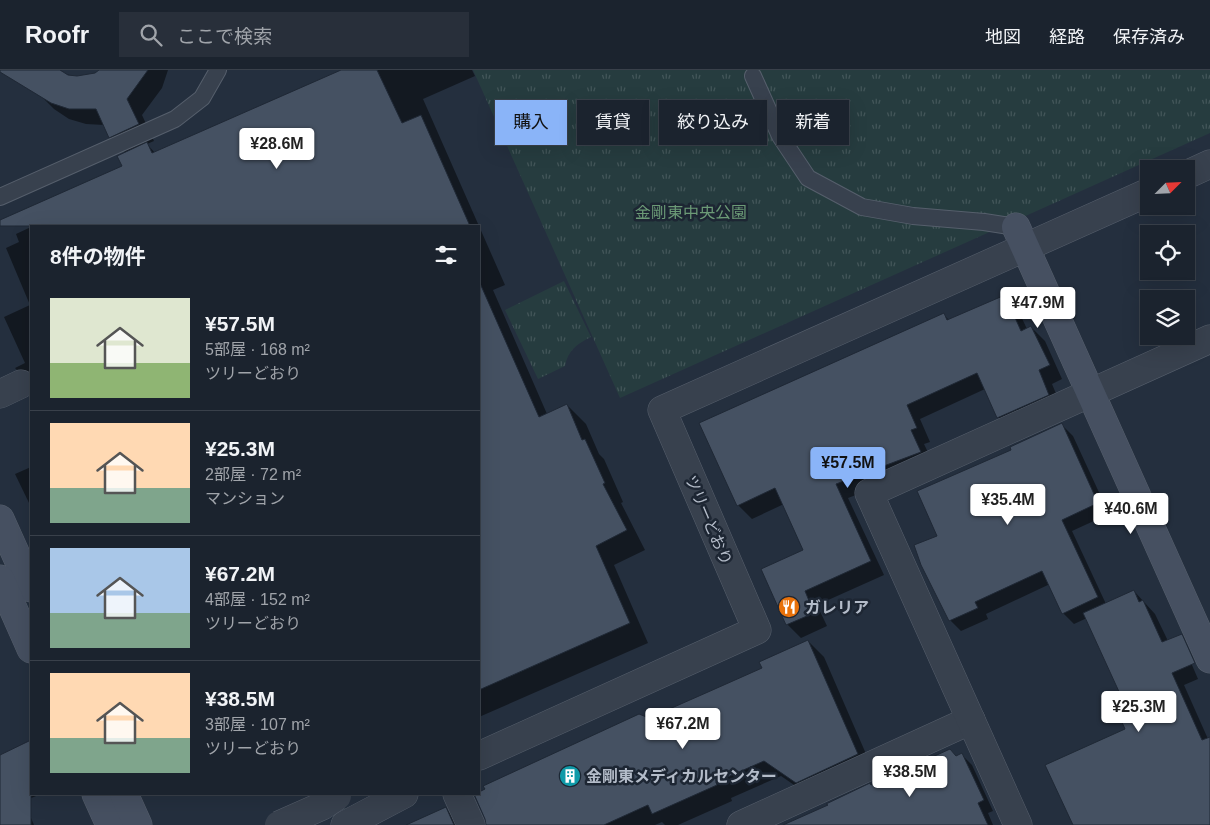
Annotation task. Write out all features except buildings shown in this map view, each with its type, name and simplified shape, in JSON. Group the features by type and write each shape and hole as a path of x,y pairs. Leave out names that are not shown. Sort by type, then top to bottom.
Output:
{"street":[{"path":"1195,171 1210,164"},
{"path":"1140,195 1020,238 1210,659"},
{"name":"ツリーどおり","path":"480,756 757,630 662,410 1020,238"},
{"path":"1018,825 869,493 1210,339"},
{"path":"0,519 30,586"},
{"path":"0,579 30,647"},
{"path":"741,825 971,720"},
{"path":"96,795 110,825"},
{"path":"124,795 138,825"},
{"path":"279,825 322,806 337,795"},
{"path":"338,795 346,824 402,795"},
{"path":"456,795 471,825"}],"lane":[{"path":"0,197 175,119 202,98 218,70"},
{"path":"754,76 780,136 808,178 862,207 913,216 984,222 1020,238"}],"green space":[{"name":"金剛東中央公園","path":"473,70 1210,70 1210,133 1150,160 1140,160 1140,164 620,398 507,145 567,145 567,100 495,100 495,119"},
{"path":"564,281 591,337 574,348 566,360 565,366 538,379 505,310"}],"place":[{"name":"ガレリア","path":"789,607"},
{"name":"金剛東メディカルセンター","path":"570,776"}]}
